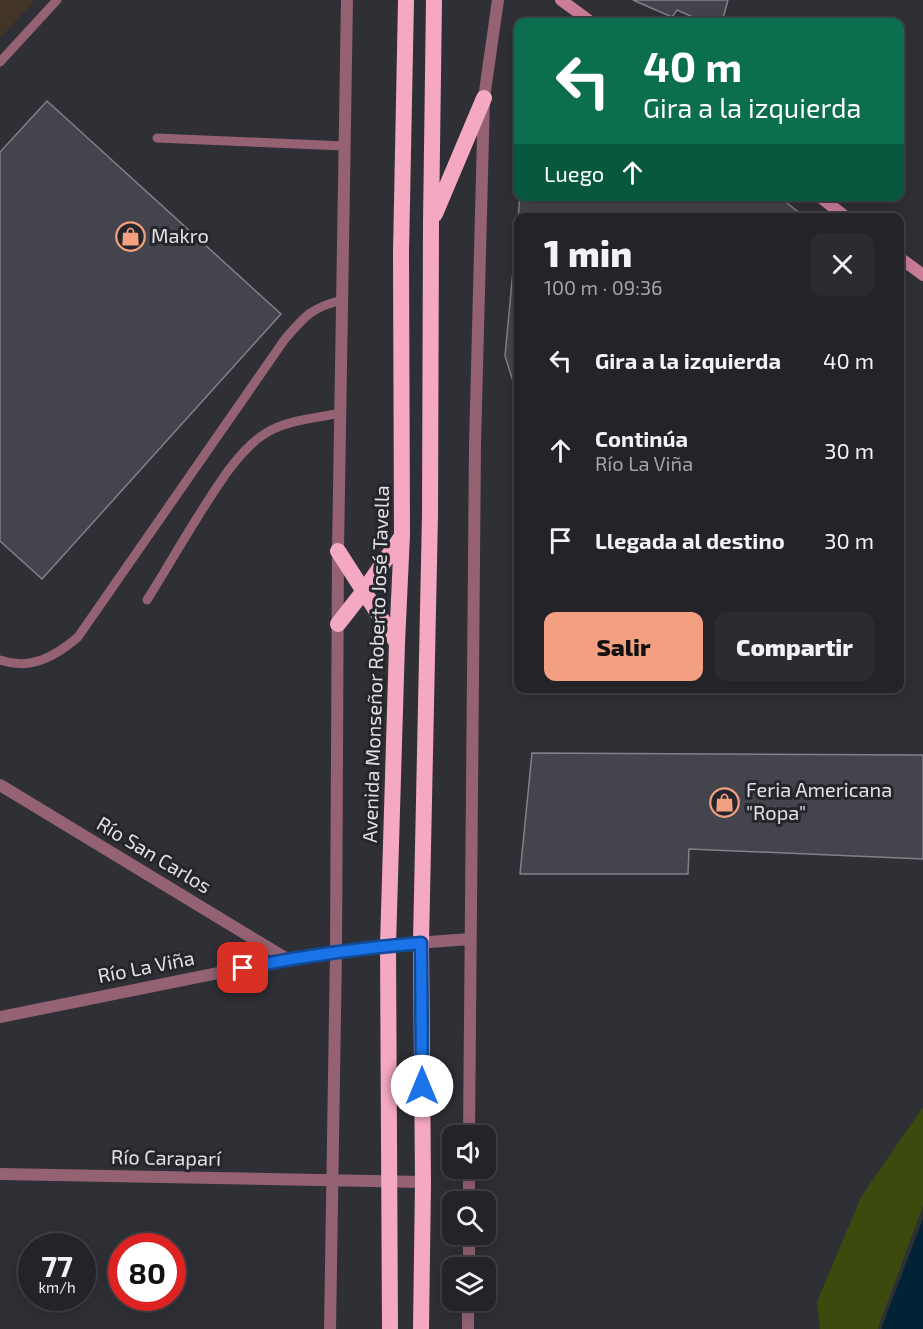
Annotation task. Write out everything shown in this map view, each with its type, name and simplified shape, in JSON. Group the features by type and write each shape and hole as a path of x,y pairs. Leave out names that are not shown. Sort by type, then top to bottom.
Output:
{"highway":[{"name":"Avenida Monseñor Roberto José Tavella","path":"390,1329 388,945 402,535 401,253 406,0"},
{"path":"421,1329 423,1182 421,943 430,515 434,0"},
{"path":"431,223 484,98"},
{"path":"338,624 402,535"},
{"path":"338,551 397,643"}],"main road":[{"path":"561,0 586,18"},
{"path":"825,201 841,213"},
{"path":"904,261 923,276"}],"street":[{"path":"330,1329 336,952 338,551 347,0"},
{"path":"469,1125 475,445 484,98 498,0"},
{"name":"Río San Carlos","path":"0,785 287,959"},
{"name":"Río La Viña","path":"0,1017 287,959 388,945 470,939"},
{"name":"Río Caraparí","path":"0,1174 423,1182"},
{"path":"468,1311 468,1329"}],"lane":[{"path":"0,62 57,0"},
{"path":"157,138 345,146"},
{"path":"0,660 26,663 45,660 62,651 78,637 285,339 308,314 324,304 342,300"},
{"path":"147,600 224,475 252,444 276,428 340,413"}],"shaded area":[{"path":"0,0 35,0 0,38"}],"green space":[{"path":"923,1107 923,1206 878,1329 820,1329 817,1302 861,1197"}],"water":[{"path":"923,1219 923,1329 882,1329 883,1324"}],"building":[{"path":"633,0 728,0 723,18 695,18 677,10 672,17"},
{"path":"47,101 281,314 42,579 0,541 0,152"},
{"path":"520,201 784,201 800,213 518,213"},
{"path":"514,260 514,384 505,356"},
{"name":"Feria Americana \"Ropa\"","path":"532,753 923,755 923,859 689,849 688,874 520,874"}],"place":[{"name":"Makro","path":"130,236"},
{"name":"Feria Americana \"Ropa\"","path":"725,802"}],"route":[{"path":"243,968 287,959 388,945 421,943 422,1086"}]}
